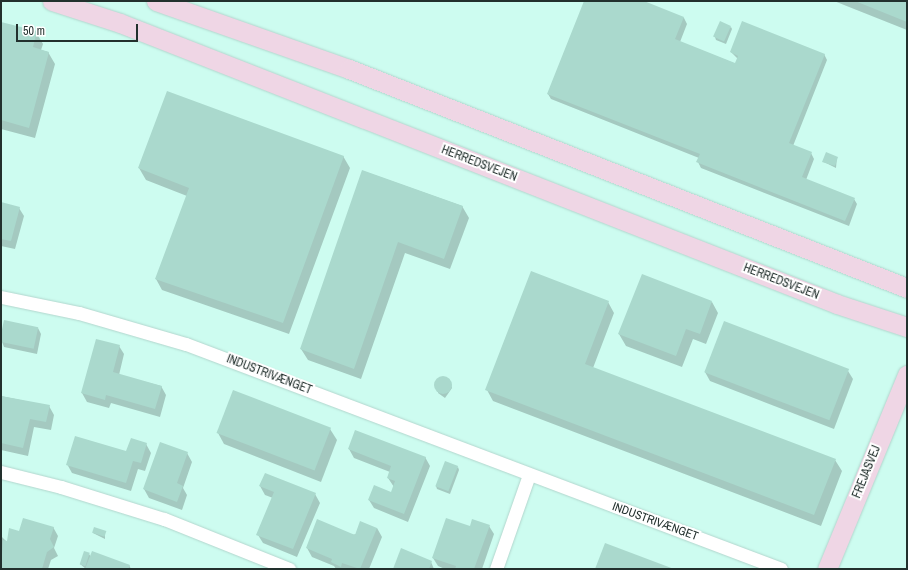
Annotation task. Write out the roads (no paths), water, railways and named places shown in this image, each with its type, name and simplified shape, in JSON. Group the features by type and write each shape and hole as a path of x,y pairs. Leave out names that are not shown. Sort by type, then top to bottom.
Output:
{"street":[{"name":"HERREDSVEJEN","path":"52,1 120,23 837,304 907,327"},
{"path":"156,1 349,69 907,288"},
{"name":"INDUSTRIVÆNGET","path":"1,297 79,313 186,344 529,475 781,569"},
{"name":"FREJASVEJ","path":"828,569 907,375"},
{"path":"1,472 61,487 164,519 288,569"},
{"path":"496,569 529,475"}]}
